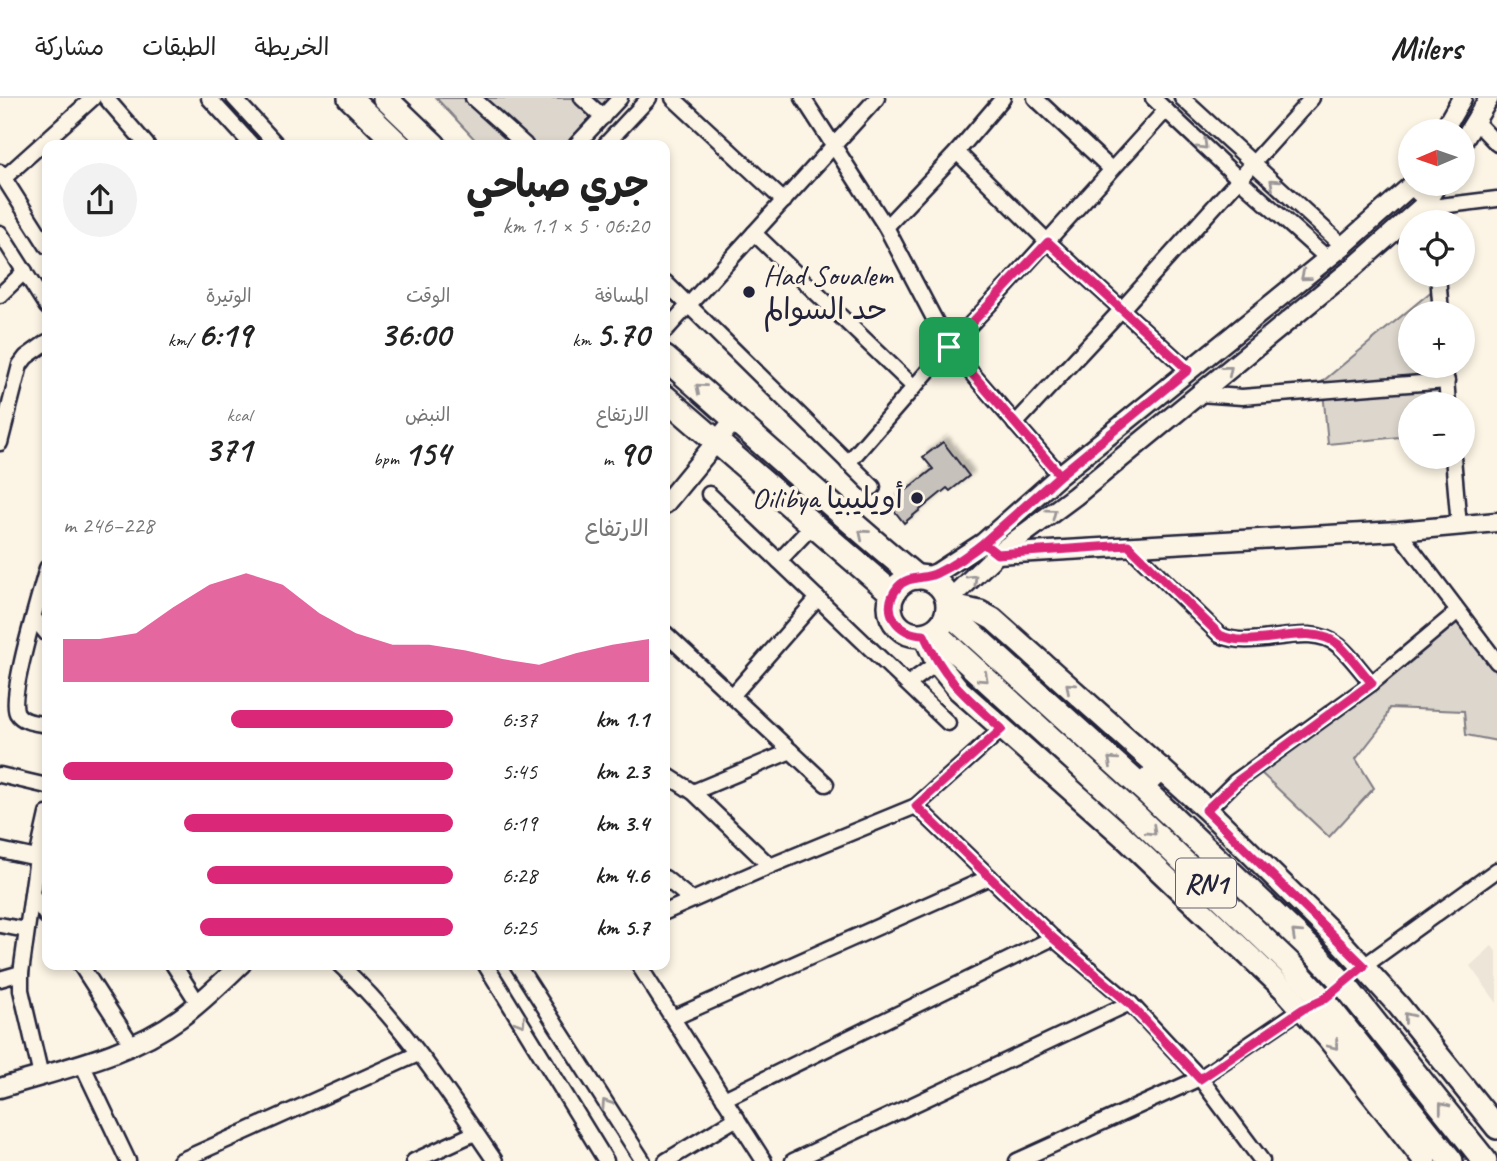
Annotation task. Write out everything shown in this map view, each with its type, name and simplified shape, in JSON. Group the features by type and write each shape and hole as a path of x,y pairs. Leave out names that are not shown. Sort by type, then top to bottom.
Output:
{"main road":[{"path":"350,98 394,140"},
{"path":"385,98 430,140"},
{"name":"RN1","path":"670,362 836,511 920,577 940,585 948,606 1312,950 1343,983 1485,1161"},
{"path":"670,402 893,594 902,583 920,577"},
{"name":"RN1","path":"893,594 890,604 896,624 914,635 929,633 1138,818 1289,963 1313,1004 1451,1161"},
{"path":"1424,1161 1313,1004 959,690 937,663 929,633 943,623 948,606 980,612 993,619 1206,810 1364,966 1497,1128"},
{"path":"1141,788 1160,769"}],"street":[{"path":"43,140 93,98"},
{"path":"106,98 143,140"},
{"path":"209,98 247,140"},
{"path":"234,98 272,140"},
{"path":"473,98 519,140"},
{"path":"582,98 603,117"},
{"path":"581,140 621,98"},
{"path":"610,140 649,98"},
{"path":"673,98 784,201"},
{"path":"803,98 886,227 949,347 1060,475"},
{"path":"670,325 877,98"},
{"path":"886,227 957,152 1003,98"},
{"path":"1035,98 1111,169"},
{"path":"1153,98 1327,258"},
{"path":"1182,98 1343,246"},
{"path":"1014,424 1122,309 1312,98"},
{"path":"1450,119 1462,98"},
{"path":"1489,98 1475,121 1497,144"},
{"path":"848,463 949,347 1167,110"},
{"path":"42,141 2,175 42,238"},
{"path":"957,152 1048,242 1188,370"},
{"path":"920,577 937,573 983,543 1060,475 1343,246 1400,196"},
{"path":"1436,210 1497,199"},
{"path":"0,233 42,299"},
{"path":"754,233 914,387"},
{"path":"948,606 997,554 1075,496 1355,265 1398,234"},
{"path":"0,295 25,271"},
{"path":"670,287 873,487"},
{"path":"0,443 20,365 42,346"},
{"path":"1447,378 1447,392"},
{"path":"1199,394 1242,397 1447,381"},
{"path":"670,498 735,419"},
{"path":"1454,469 1459,526"},
{"path":"709,494 948,723"},
{"path":"983,543 997,554 1398,531 1497,522"},
{"path":"779,561 813,525"},
{"path":"1398,531 1497,662"},
{"path":"1128,545 1220,635 1239,641 1306,635 1329,640 1338,645 1372,683"},
{"path":"42,587 20,670 16,708 24,719 42,724"},
{"path":"732,696 818,598"},
{"path":"1206,810 1236,782 1372,683 1457,612"},
{"path":"34,618 42,628"},
{"path":"670,638 826,784"},
{"path":"908,684 937,663"},
{"path":"670,910 916,806 1002,729"},
{"path":"693,792 791,751"},
{"path":"0,775 42,785"},
{"path":"670,777 693,792 770,866"},
{"path":"916,806 1053,938 1129,1003 1200,1079 1262,1161"},
{"path":"41,1076 21,990 21,973 42,836"},
{"path":"0,850 37,858"},
{"path":"1017,1161 1200,1079 1343,983 1497,870"},
{"path":"673,1018 990,877"},
{"path":"670,881 692,900"},
{"path":"32,894 42,909"},
{"path":"0,925 26,930"},
{"path":"724,1099 1053,938"},
{"path":"84,970 132,1045"},
{"path":"177,970 198,1003"},
{"path":"0,1088 82,1064 162,1030 198,1003 234,970"},
{"path":"346,970 369,992 418,1054 495,1161"},
{"path":"489,970 606,1161"},
{"path":"521,970 643,1161"},
{"path":"642,970 764,1161"},
{"path":"0,979 21,973"},
{"path":"793,1161 1129,1003"},
{"path":"180,1161 418,1054"},
{"path":"82,1064 128,1161"},
{"path":"666,1161 737,1118"},
{"path":"414,1161 475,1133"}],"shaded area":[{"path":"436,98 622,98 575,140 475,140"},
{"path":"1437,287 1439,287 1440,301 1420,301"},
{"path":"1398,319 1398,378 1446,378 1447,392 1398,392 1398,437 1328,444 1323,391 1311,391"},
{"path":"1460,616 1497,663 1497,741 1466,735 1464,711 1389,708 1384,723 1356,759 1374,788 1329,837 1258,770"},
{"path":"1492,946 1497,953 1497,1003 1470,966"}],"building":[{"path":"943,442 969,476 950,491 947,488 904,523 889,504 933,469 923,457"}],"place":[{"name":"Had Soualem حد السوالم","path":"749,292"},
{"name":"Oilibya أويليبيا","path":"917,498"}],"route":[{"path":"949,347 1048,242 1188,370 1060,475 983,543 997,554 1128,545 1220,635 1239,641 1318,636 1338,645 1372,683 1236,782 1206,810 1364,966 1323,1000 1303,1009 1200,1079 1129,1003 1053,938 916,806 1002,729 946,677 924,635 914,635 896,624 890,604 893,594 909,579 924,578 937,573 983,543 1060,475 949,347"}]}
